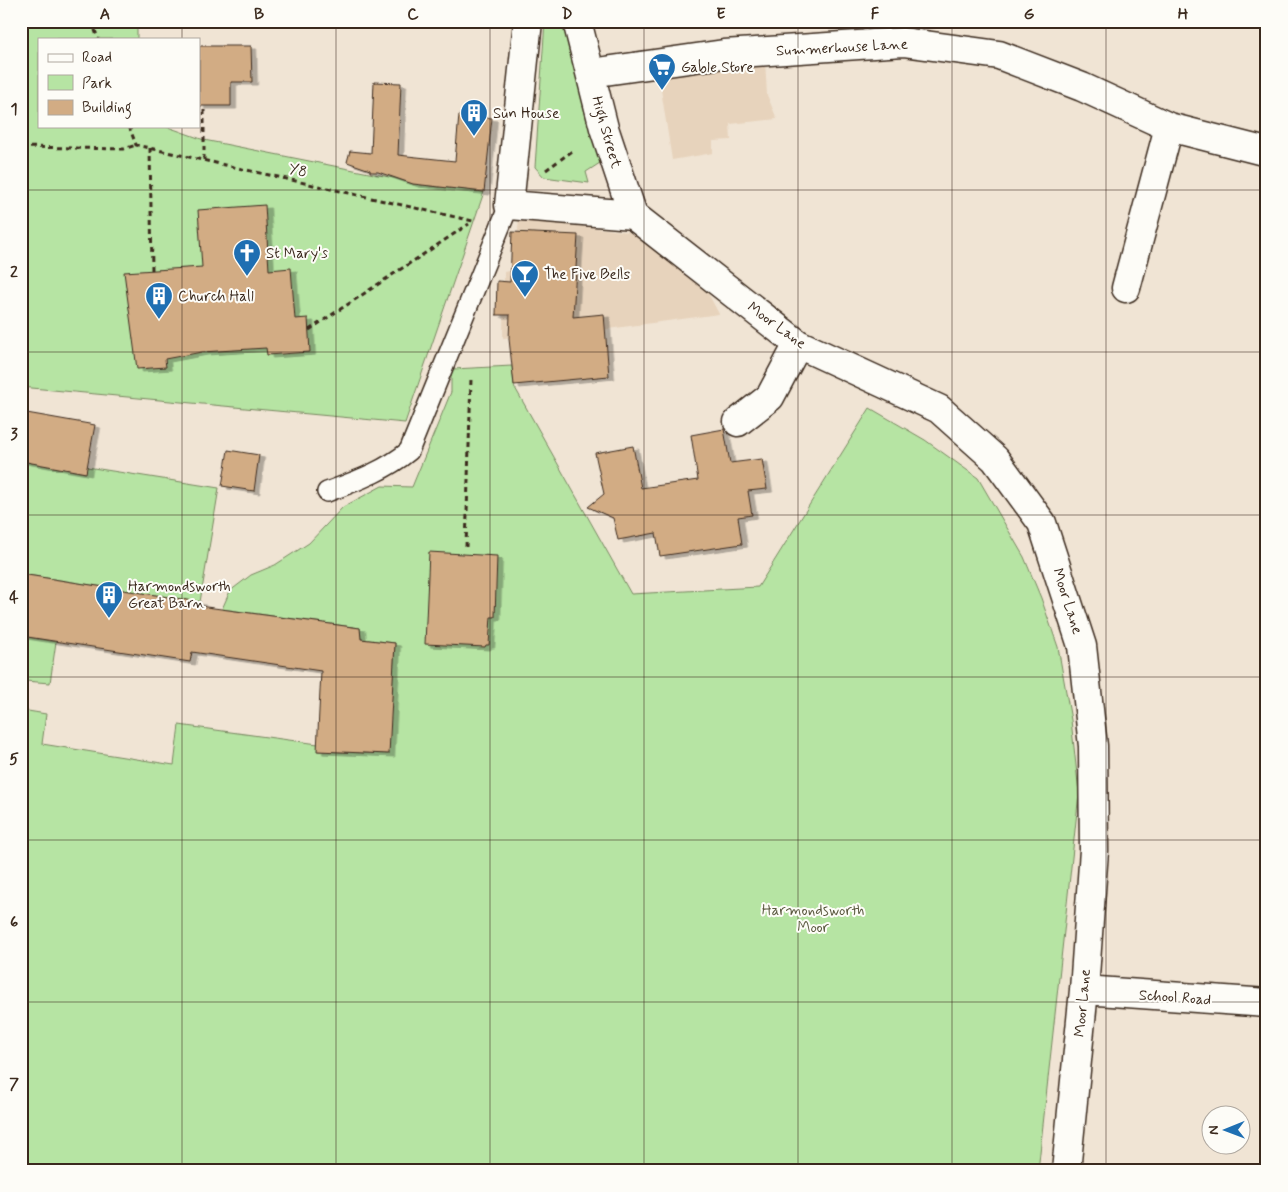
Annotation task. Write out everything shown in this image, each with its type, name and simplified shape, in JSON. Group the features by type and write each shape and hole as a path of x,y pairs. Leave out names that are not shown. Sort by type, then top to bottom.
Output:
{"street":[{"path":"528,21 510,200 633,215"},
{"name":"High Street","path":"577,21 604,128 633,215"},
{"name":"Summerhouse Lane","path":"591,73 724,54 903,42 999,55 1082,87 1169,127 1267,152"},
{"path":"1126,288 1169,127"},
{"name":"Moor Lane","path":"633,215 798,344 939,409 995,459 1042,523 1082,646 1093,746 1094,850 1084,990 1066,1171"},
{"path":"738,422 770,397 798,344"},
{"name":"School Road","path":"1084,990 1267,1003"}],"lane":[{"path":"327,492 380,471 409,451 510,200"}],"path":[{"path":"92,21 98,38"},
{"path":"204,106 204,160"},
{"path":"21,147 124,149 136,145 130,128"},
{"path":"510,200 604,128"},
{"name":"Y8","path":"136,145 474,221 309,330"},
{"path":"150,148 152,270"},
{"path":"466,547 471,375"}],"shaded area":[{"path":"765,60 767,95 777,119 730,124 731,140 713,141 713,153 672,160 657,64"},
{"path":"519,219 647,234 696,270 719,314 608,329 503,338 504,272 514,270"}],"green space":[{"path":"21,21 137,21 137,38 38,38 38,128 171,128 204,140 394,178 413,184 484,192 405,423 21,387"},
{"path":"545,21 565,21 603,161 586,172 589,183 544,177 535,167"},
{"name":"Harmondsworth Moor","path":"512,366 514,386 631,594 758,587 870,408 925,440 978,478 1024,557 1058,647 1071,720 1079,793 1038,1171 21,1171 21,636 56,642 50,683 25,681 22,710 46,714 42,744 174,765 179,725 318,744 318,751 388,754 395,643 361,639 360,628 222,609 230,591 251,575 275,565 309,543 343,507 382,486 412,487 451,392 453,369"},
{"path":"21,461 85,473 87,467 219,488 200,602 21,574"}],"building":[{"path":"200,46 251,46 252,82 231,82 231,106 200,106"},
{"path":"374,82 401,83 398,155 455,161 459,115 492,118 484,192 413,184 378,172 370,172 370,170 347,162 350,151 371,153"},
{"name":"St Mary's","path":"265,205 269,270 291,268 295,319 308,318 310,352 267,355 266,348 202,352 165,359 166,367 137,369 124,272 202,267 198,210"},
{"path":"512,232 578,235 573,317 604,314 609,376 514,385 509,339 510,315 496,315 497,281 510,282"},
{"path":"21,412 95,425 86,473 21,461"},
{"path":"724,429 730,463 762,459 767,489 748,491 752,515 738,517 742,544 660,556 656,533 618,540 613,518 588,507 604,494 595,453 633,446 641,488 698,480 691,435"},
{"path":"228,450 259,455 254,491 222,486"},
{"path":"429,552 497,556 495,617 491,617 489,645 485,647 425,644"},
{"path":"21,574 200,602 199,606 360,628 361,639 395,643 389,754 317,751 321,671 192,652 190,662 21,636"}],"place":[{"name":"Gable Store","path":"662,91"},
{"name":"Sun House","path":"474,137"},
{"name":"St Mary's","path":"247,277"},
{"name":"The Five Bells","path":"525,298"},
{"name":"Church Hall","path":"159,320"},
{"name":"Harmondsworth Great Barn","path":"109,619"}]}
